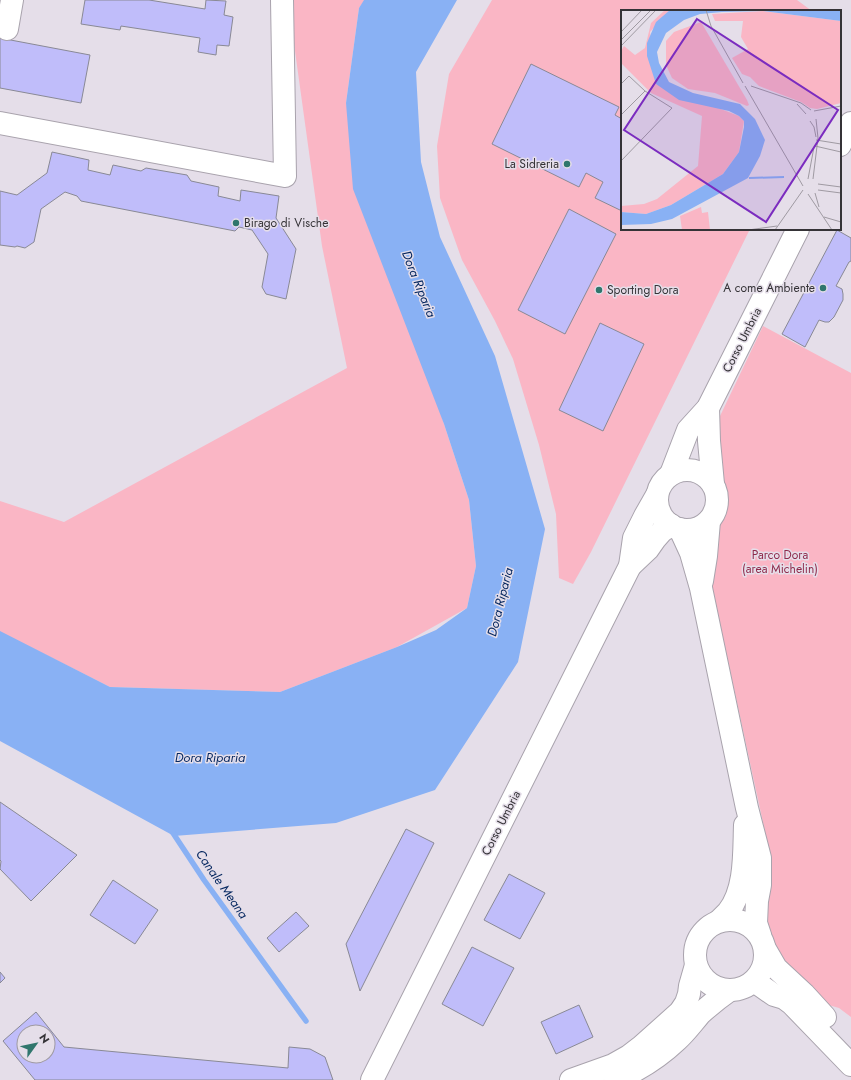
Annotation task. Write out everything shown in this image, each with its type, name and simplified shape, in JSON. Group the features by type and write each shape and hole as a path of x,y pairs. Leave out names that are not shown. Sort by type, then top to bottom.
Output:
{"street":[{"path":"7,30 12,0"},
{"path":"0,124 285,176 282,0"},
{"path":"841,143 851,123"},
{"name":"Corso Umbria","path":"671,474 688,430 708,408 797,230"},
{"name":"Corso Umbria","path":"708,408 713,484"},
{"path":"683,470 701,472 713,484 718,496 717,506 714,515 709,521 699,528 690,530 676,527 664,520 659,512 657,495 661,485 671,474 683,470"},
{"name":"Corso Umbria","path":"372,1080 630,566 634,538 657,495"},
{"path":"701,588 709,521"},
{"path":"676,527 691,553 701,588 747,808 760,858 760,885 757,901 756,923 762,942 765,961 761,972 754,981 743,988 730,990 714,986 702,976 696,965"},
{"name":"Corso Umbria","path":"630,566 648,549 654,539 662,531 676,527"},
{"path":"619,1075 642,1046 680,1012 689,994 696,965 695,948 700,935 728,913 734,903 741,882 747,808"},
{"path":"719,921 736,920 749,925 762,942 776,968 804,994 851,1044"},
{"path":"754,981 774,995 784,998 792,1004 851,1065"},
{"path":"575,1079 619,1075 650,1061 667,1049 710,1005 730,990"}],"green space":[{"path":"294,0 365,0 359,8 346,103 444,424 469,500 476,566 467,608 397,647 280,692 110,687 0,632 0,501 64,522 347,368 322,246 290,15"},
{"name":"Sporting Dora","path":"492,0 797,0 811,10 621,10 621,230 750,230 591,552 573,584 559,578 556,514 539,445 513,359 495,321 462,260 440,198 437,146 449,74"},
{"name":"Parco Dora (area Michelin)","path":"763,326 851,373 851,1017 839,1008 825,1004 785,966 772,941 765,922 769,850 708,569 710,539 722,507 723,493 710,437"}],"water":[{"name":"Dora Riparia","path":"364,0 457,0 416,72 421,162 440,237 495,356 545,529 518,662 435,790 336,823 174,836 0,741 0,631 110,687 280,692 397,647 436,630 467,608 476,566 469,500 444,424 353,189 346,103 359,8"}],"building":[{"path":"85,0 149,0 205,9 206,0 226,1 224,15 233,17 229,46 217,45 216,55 198,52 200,38 121,26 120,30 81,24"},
{"path":"0,38 90,55 81,103 0,88"},
{"path":"531,64 619,107 615,115 621,118 621,211 595,198 603,182 586,173 579,187 492,144"},
{"name":"Birago di Vische","path":"52,152 89,160 88,170 110,175 113,165 141,171 146,168 187,175 191,181 219,187 218,196 240,201 241,190 279,196 276,218 296,249 286,299 266,294 262,287 268,254 252,230 239,227 235,231 81,201 77,196 65,192 41,209 34,242 25,248 0,245 0,191 17,195 47,173"},
{"path":"569,209 616,234 565,334 518,310"},
{"name":"A come Ambiente","path":"837,230 851,238 851,261 849,262 836,286 842,289 843,300 834,317 829,322 819,320 805,347 782,334"},
{"path":"600,323 644,344 603,431 559,410"},
{"path":"0,802 77,855 31,901 0,869"},
{"path":"406,829 434,843 360,991 346,944"},
{"path":"509,874 545,893 520,939 484,920"},
{"path":"113,880 158,910 135,944 90,915"},
{"path":"296,912 309,926 279,952 267,938"},
{"path":"472,947 514,968 483,1026 442,1004"},
{"path":"0,972 5,978 0,983"},
{"path":"579,1005 593,1037 556,1054 541,1022"},
{"path":"36,1012 46,1024 22,1024"},
{"path":"16,1030 16,1057 3,1041"},
{"path":"56,1037 64,1047 288,1068 289,1047 310,1049 325,1057 333,1080 35,1080 22,1064 56,1064"}],"waterway":[{"name":"Canale Meana","path":"171,830 204,880 306,1021"}],"place":[{"name":"La Sidreria","path":"567,164"},
{"name":"Birago di Vische","path":"236,223"},
{"name":"A come Ambiente","path":"823,288"},
{"name":"Sporting Dora","path":"599,290"}]}
